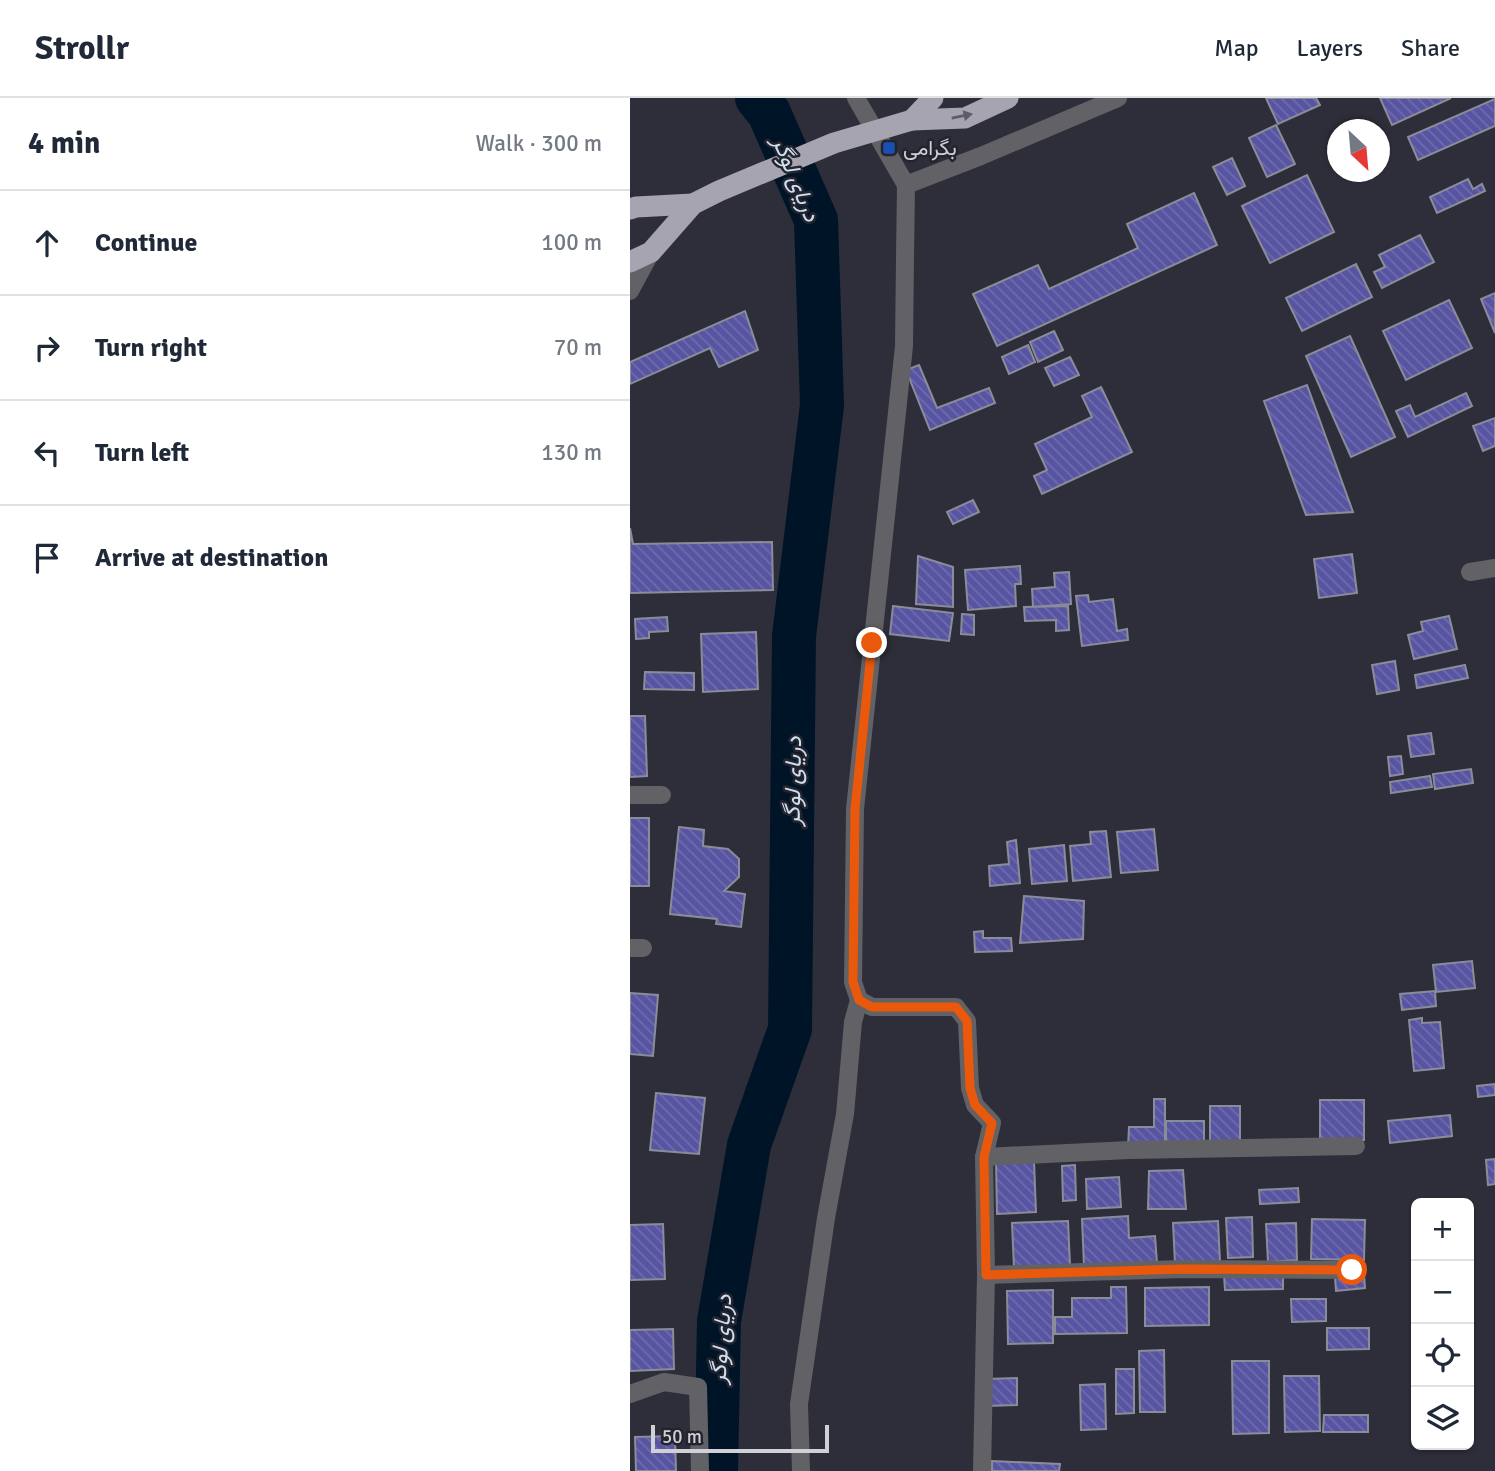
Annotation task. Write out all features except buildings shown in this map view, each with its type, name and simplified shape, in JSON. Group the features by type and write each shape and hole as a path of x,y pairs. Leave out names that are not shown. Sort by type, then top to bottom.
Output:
{"highway":[{"path":"912,120 933,98"},
{"path":"630,262 651,252 693,204 719,191 834,143 912,120 965,118 1008,98"},
{"path":"632,207 693,204"}],"street":[{"path":"801,1471 799,1405 826,1218 845,1114 853,1022 859,1000 853,982 855,809 904,346 906,185 856,98"},
{"path":"906,185 1118,98"},
{"path":"630,291 651,252"},
{"path":"1470,572 1495,568"},
{"path":"630,795 662,795"},
{"path":"859,1000 872,1007 956,1007 967,1021 970,1088 975,1105 992,1123 984,1157 986,1275 982,1471"},
{"path":"984,1157 1129,1150 1356,1146"},
{"path":"986,1275 1184,1269 1352,1270"},
{"path":"630,1394 664,1382 698,1387 700,1471"}],"waterway":[{"name":"دریای لوگر","path":"716,1471 719,1321 749,1145 790,1029 794,636 822,405 816,220 769,113 757,98"}],"place":[{"name":"بگرامی","path":"889,148"}],"route":[{"path":"872,643 855,809 853,982 859,1000 872,1007 956,1007 967,1021 970,1088 975,1105 992,1123 984,1157 986,1275 1184,1269 1352,1270"}]}
